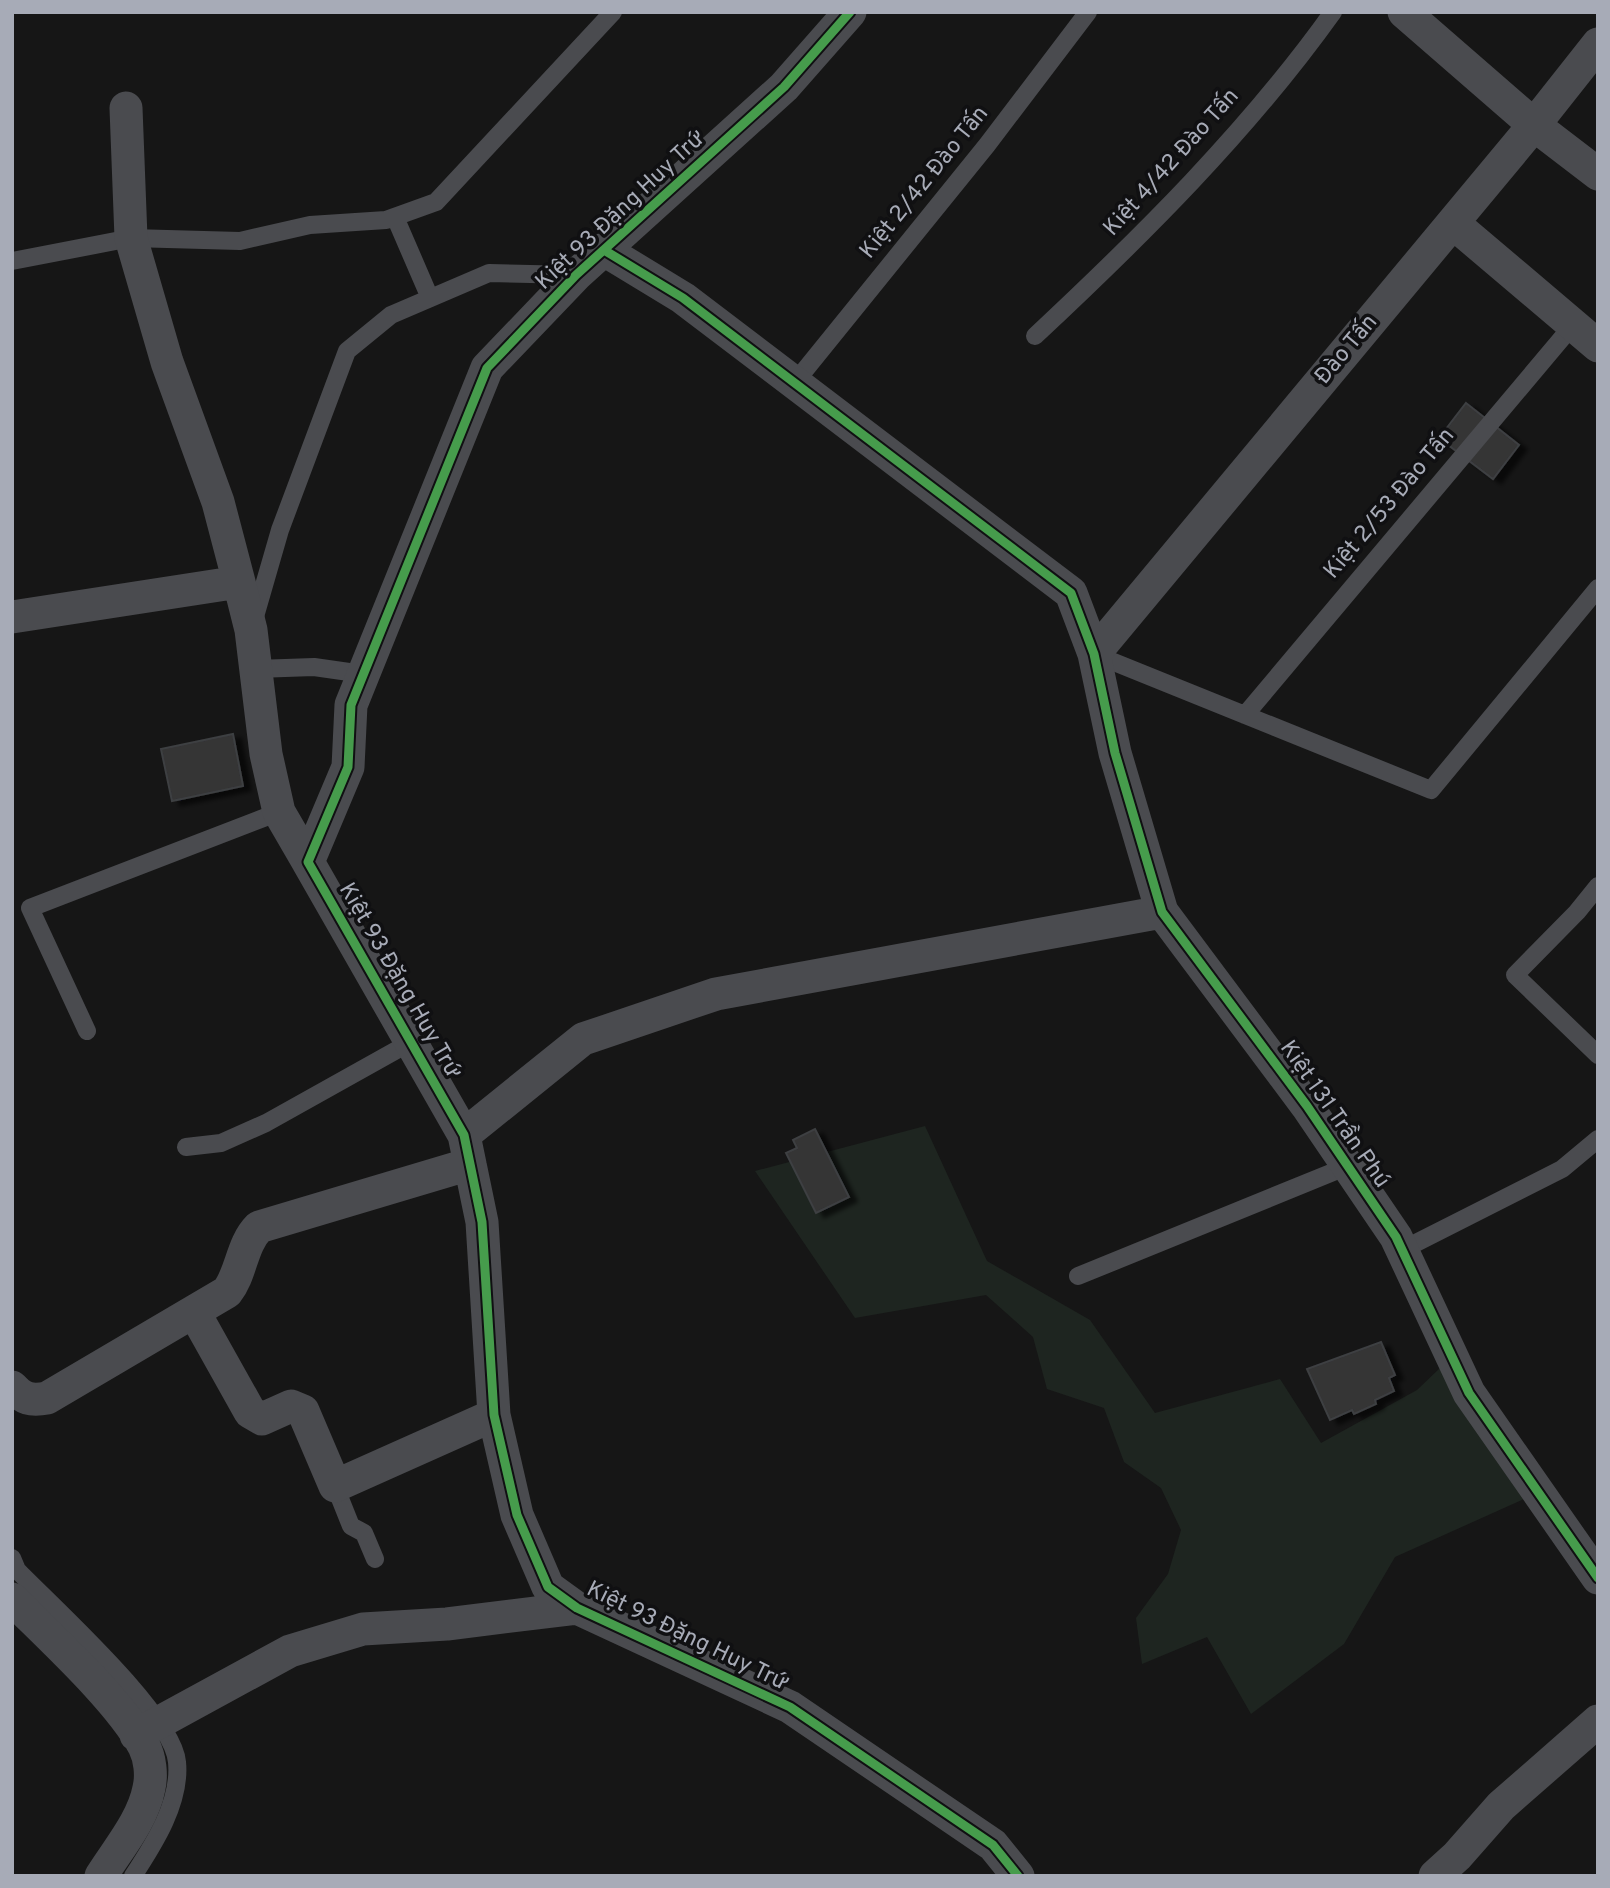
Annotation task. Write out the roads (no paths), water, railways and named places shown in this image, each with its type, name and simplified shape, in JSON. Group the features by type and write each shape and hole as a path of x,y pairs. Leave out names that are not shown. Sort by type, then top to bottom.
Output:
{"street":[{"name":"Kiệt 93 Đặng Huy Trứ","path":"850,12 784,87 576,275 487,368 351,705 348,767 309,862 411,1042 467,1149 482,1222 494,1415 517,1515 548,1587 577,1608 790,1707 993,1845 1018,1876"},
{"path":"1404,12 1534,125 1598,174"},
{"name":"Đào Tấn","path":"1094,654 1534,125 1598,44"},
{"path":"125,108 131,238 167,362 218,502 239,582 251,630 266,754 279,812 309,862"},
{"path":"1453,223 1586,335"},
{"name":"Kiệt 131 Trần Phú","path":"604,250 683,298 796,381 1071,593 1094,654 1115,753 1161,912 1307,1106 1348,1166 1402,1250 1469,1393 1598,1578"},
{"path":"12,617 239,582"},
{"path":"12,1387 22,1397 33,1401 47,1398 227,1292 235,1280 250,1238 259,1227 467,1149 583,1039 716,994 1161,912"},
{"path":"194,1312 250,1412 262,1419 291,1406 303,1411 335,1486 494,1415"},
{"path":"12,1599 76,1664 147,1728"},
{"path":"147,1728 290,1651 363,1629 447,1624 577,1608"},
{"path":"1456,1869 1502,1805 1598,1721"},
{"path":"100,1876 145,1804 150,1786 150,1765 145,1747 147,1728"}],"lane":[{"path":"12,261 131,238 240,241 310,225 395,217 436,202 613,12"},
{"name":"Kiệt 2/42 Đào Tấn","path":"796,381 988,145 1088,12"},
{"name":"Kiệt 4/42 Đào Tấn","path":"1035,336 1138,240 1301,58 1333,12"},
{"path":"395,217 430,298"},
{"path":"251,630 280,530 347,351 391,315 489,273 576,275"},
{"name":"Kiệt 2/53 Đào Tấn","path":"1245,715 1586,335"},
{"path":"1094,654 1431,790 1598,588"},
{"path":"256,669 314,667 363,674"},
{"path":"87,1031 30,908 279,812"},
{"path":"1598,886 1577,912 1515,975 1598,1055"},
{"path":"186,1147 221,1143 266,1123 411,1042"},
{"path":"1402,1250 1562,1168 1598,1139"},
{"path":"1078,1276 1348,1166"},
{"path":"335,1486 351,1526 364,1533 376,1559"},
{"path":"12,1559 17,1570 109,1665 147,1728 177,1762 172,1804 133,1876"}]}
